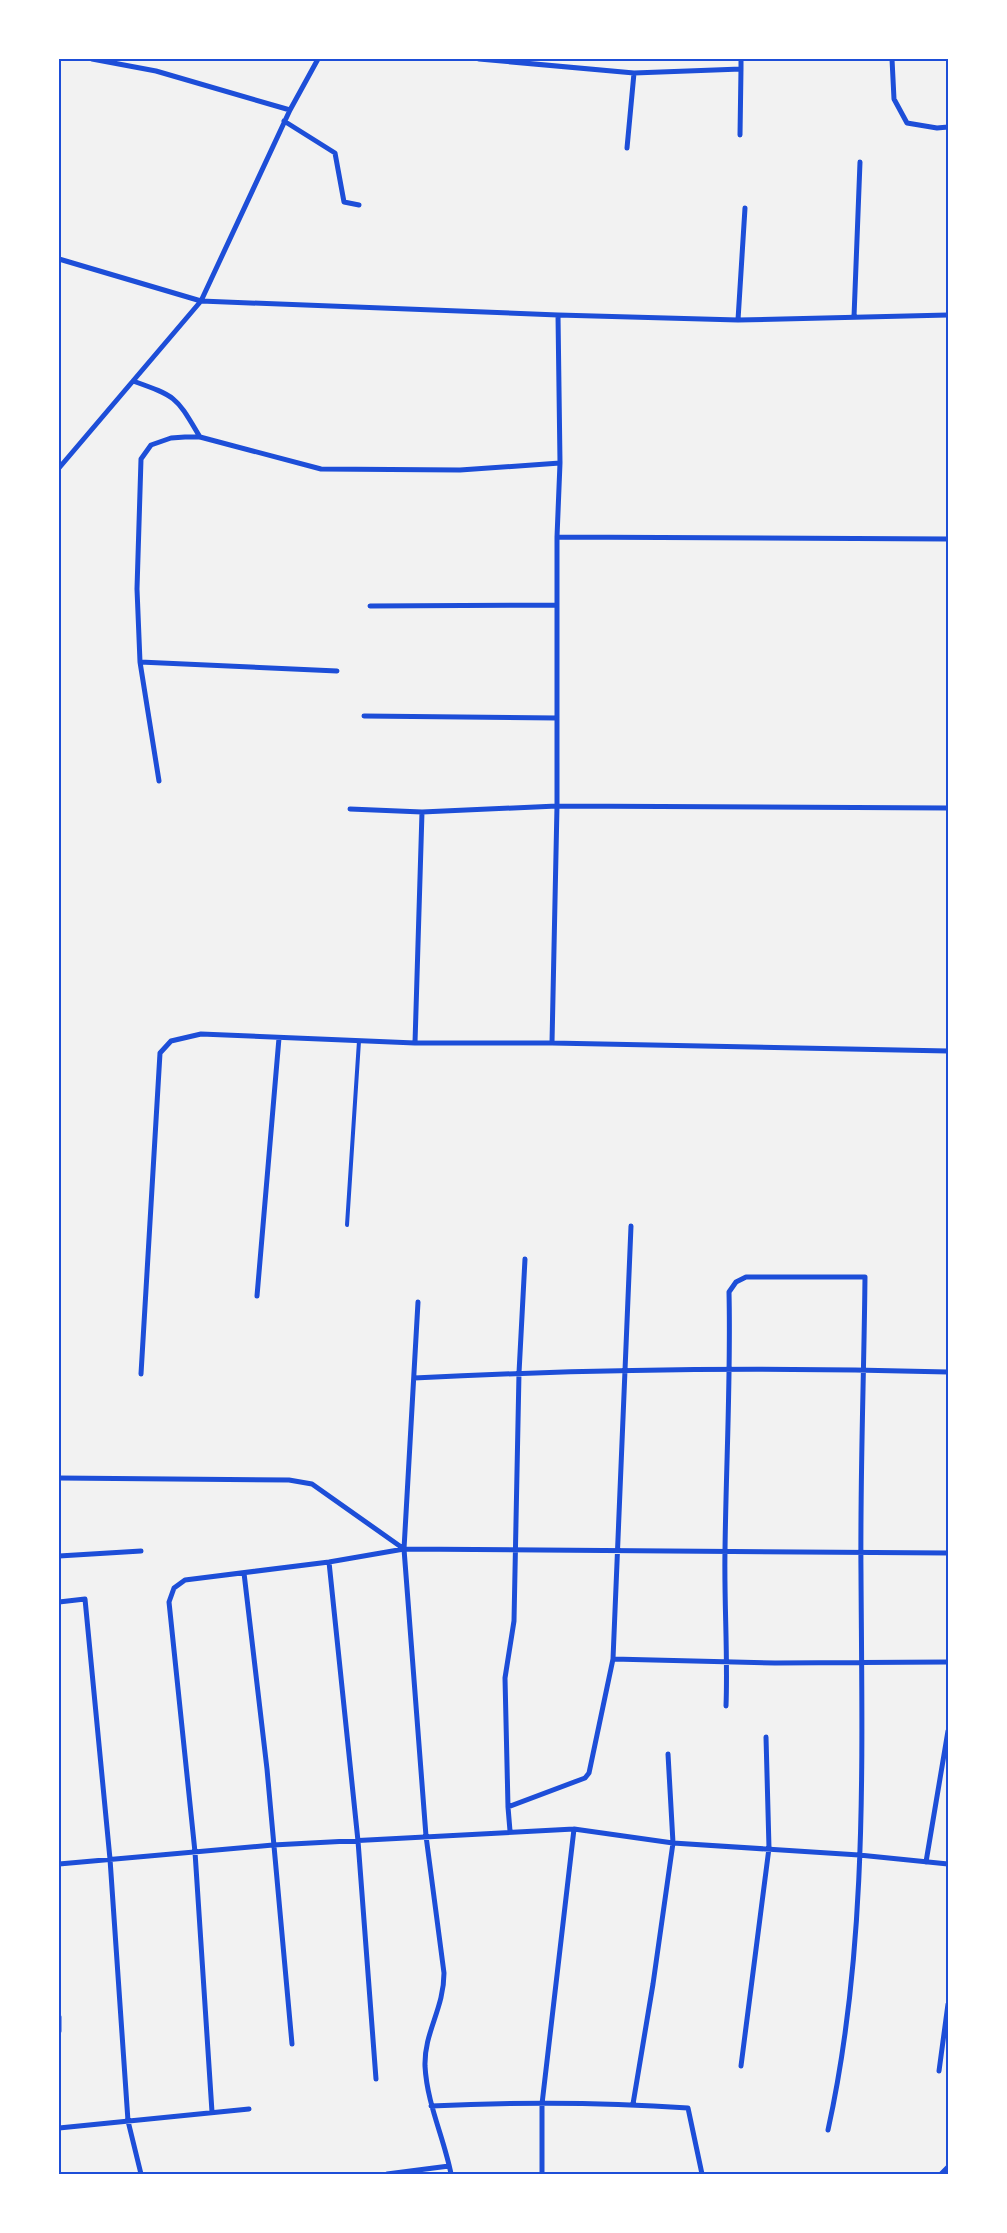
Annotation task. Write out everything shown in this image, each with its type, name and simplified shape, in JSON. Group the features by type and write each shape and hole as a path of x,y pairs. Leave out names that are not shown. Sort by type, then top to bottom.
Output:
{"street":[{"path":"92,59 156,71 290,110"},
{"path":"59,468 201,300 284,121 318,59"},
{"path":"479,59 634,73 741,69"},
{"path":"740,135 741,59"},
{"path":"892,59 894,99 907,123 937,128 948,127"},
{"path":"627,148 634,73"},
{"path":"284,121 335,153 344,202 359,205"},
{"path":"854,317 860,162"},
{"path":"738,320 745,208"},
{"path":"59,258 201,300 558,315 738,320 948,315"},
{"path":"552,1043 557,806 557,537 560,463 558,315"},
{"path":"133,381 173,396 200,437"},
{"path":"159,780 140,662 137,590 141,459 151,445 171,438 200,437 321,469 460,470 560,463"},
{"path":"557,537 948,539"},
{"path":"370,606 557,605"},
{"path":"140,662 336,671"},
{"path":"364,716 557,718"},
{"path":"350,809 422,812 557,806 948,808"},
{"path":"415,1043 422,812"},
{"path":"141,1374 160,1053 171,1041 201,1034 415,1043 552,1043 948,1050"},
{"path":"257,1296 278,1038"},
{"path":"508,1808 578,1781 589,1773 613,1659 620,1551 631,1226"},
{"path":"510,1831 505,1678 514,1621 519,1373 525,1259"},
{"path":"726,1706 728,1661 725,1552 731,1370 729,1292 736,1282 746,1277 865,1277 860,1551 859,1855 853,1971 828,2130"},
{"path":"418,1302 404,1549 426,1836 444,1973 444,1990 428,2036 425,2065 431,2106 451,2174"},
{"path":"414,1378 519,1373 731,1370 948,1372"},
{"path":"59,1478 289,1480 312,1484 404,1549"},
{"path":"212,2112 195,1852 169,1602 174,1588 185,1580 329,1562 404,1549 948,1553"},
{"path":"59,1556 141,1551"},
{"path":"329,1562 358,1842 376,2079"},
{"path":"244,1573 267,1769 292,2044"},
{"path":"59,1602 85,1599 110,1859 128,2120 141,2174"},
{"path":"613,1659 948,1662"},
{"path":"926,1862 948,1731"},
{"path":"741,2066 769,1848 766,1737"},
{"path":"633,2104 653,1984 673,1843 668,1754"},
{"path":"59,1864 273,1845 358,1842 426,1836 574,1829 673,1843 769,1848 948,1864"},
{"path":"542,2174 542,2104 574,1829"},
{"path":"939,2071 948,2004"},
{"path":"59,2018 59,2031"},
{"path":"431,2106 501,2103 633,2104 688,2108 702,2174"},
{"path":"59,2128 250,2109"},
{"path":"387,2174 449,2166"},
{"path":"941,2174 948,2167"}],"lane":[{"path":"347,1225 359,1041"}]}
